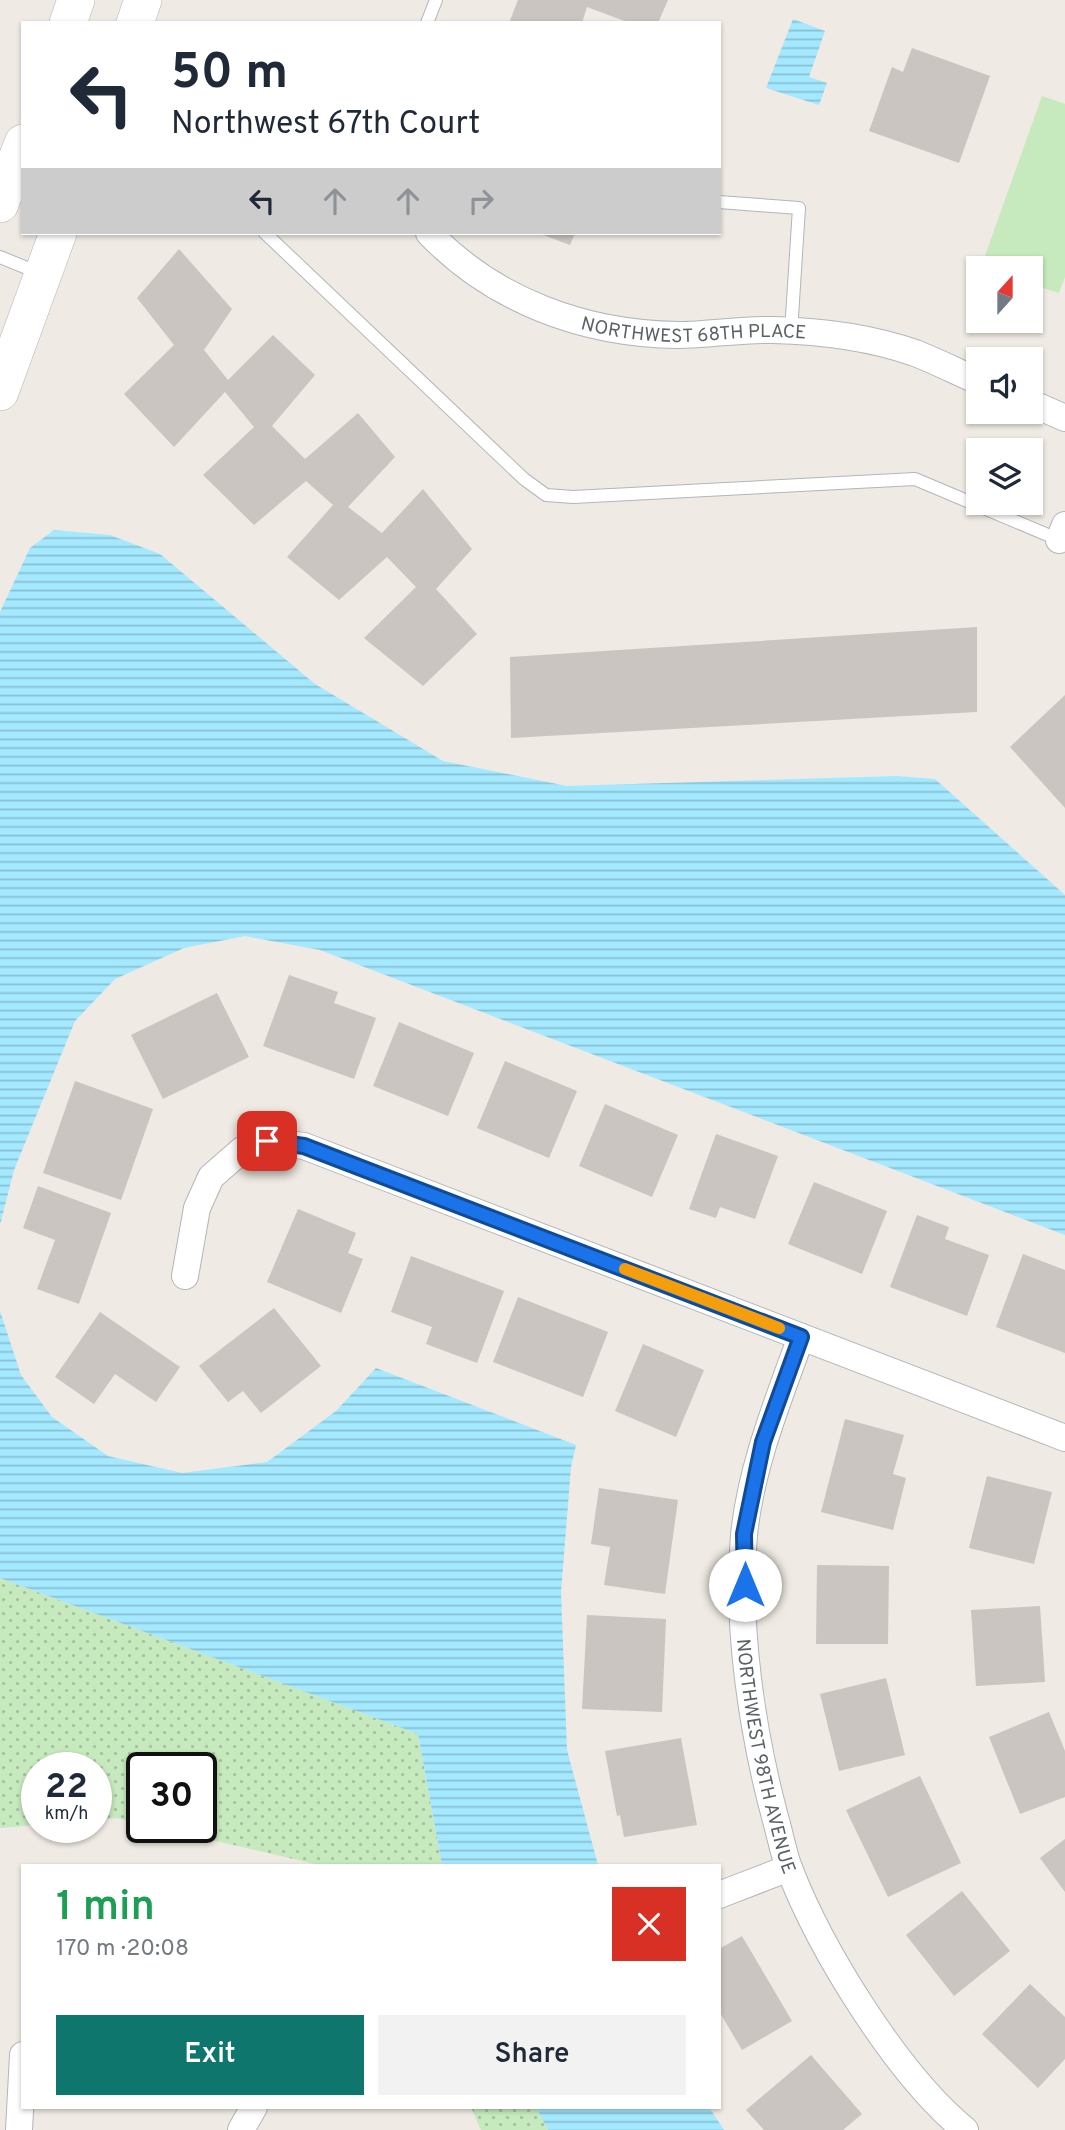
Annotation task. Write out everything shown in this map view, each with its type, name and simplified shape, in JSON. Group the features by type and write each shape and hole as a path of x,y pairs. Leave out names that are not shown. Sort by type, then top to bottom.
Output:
{"main road":[{"path":"69,21 76,0"},
{"path":"136,21 143,0"},
{"path":"0,204 21,148"},
{"path":"0,392 17,328 57,235"}],"street":[{"name":"NORTHWEST 68TH PLACE","path":"431,235 492,286 549,313 612,329 677,335 774,330 841,337 913,353 966,376"},
{"path":"1043,408 1065,418"},
{"path":"185,1276 197,1208 211,1177 242,1150 267,1141 304,1146 1065,1438"},
{"name":"NORTHWEST 98TH AVENUE","path":"801,1337 763,1442 744,1534 745,1635 758,1754 789,1868 830,1951 886,2045 965,2130"},
{"path":"721,1894 789,1868"},
{"path":"19,2130 21,2092"},
{"path":"241,2130 253,2109"}],"lane":[{"path":"428,21 436,0"},
{"path":"721,202 799,208 791,332"},
{"path":"267,235 524,479 546,495 573,497 915,479 1063,536"},
{"path":"0,257 42,275"}],"green space":[{"path":"1042,96 1065,104 1065,277 1059,293 1043,288 1043,256 985,256"},
{"path":"0,1578 418,1734 442,1864 315,1864 217,1841 217,1752 126,1752 126,1820 112,1818 112,1752 21,1752 21,1826 0,1828"},
{"path":"472,2109 537,2109 548,2130 481,2130"}],"water":[{"path":"793,19 825,31 809,77 827,83 819,105 766,88"},
{"path":"54,530 110,535 160,554 315,684 443,761 567,786 897,776 935,779 1065,895 1065,1235 320,950 245,936 184,948 115,979 75,1021 14,1170 0,1225 0,612 30,548"},
{"path":"0,1311 21,1375 52,1417 108,1456 182,1473 267,1462 336,1411 376,1368 576,1445 571,1467 561,1592 567,1750 598,1864 442,1864 418,1734 0,1578"},
{"path":"537,2109 710,2109 724,2130 548,2130"}],"building":[{"path":"518,0 668,0 659,21 625,21 587,7 583,21 510,21"},
{"path":"912,48 990,76 959,163 869,131 892,67 903,72"},
{"path":"543,235 574,235 570,245"},
{"path":"179,249 232,309 204,350 228,380 273,335 315,375 272,426 305,459 358,413 395,457 348,507 382,533 423,489 472,549 436,589 477,634 423,686 364,638 416,587 387,557 339,600 287,557 333,505 306,481 254,525 203,475 254,427 225,392 174,447 124,394 174,345 137,298"},
{"path":"977,627 977,712 511,738 510,657"},
{"path":"1065,695 1065,808 1010,747"},
{"path":"289,975 338,992 334,1003 376,1018 354,1079 263,1046"},
{"path":"217,993 249,1057 163,1099 131,1035"},
{"path":"399,1022 474,1053 448,1116 373,1086"},
{"path":"505,1061 577,1091 549,1158 477,1128"},
{"path":"75,1081 153,1109 121,1200 43,1173"},
{"path":"605,1104 678,1135 652,1197 579,1166"},
{"path":"716,1134 778,1156 755,1219 720,1207 716,1218 689,1209"},
{"path":"814,1182 887,1211 862,1274 788,1244"},
{"path":"38,1186 111,1213 79,1304 37,1289 55,1240 23,1228"},
{"path":"298,1209 356,1233 348,1253 363,1259 341,1313 267,1282"},
{"path":"917,1215 949,1227 945,1239 989,1255 967,1316 890,1287"},
{"path":"1023,1254 1065,1270 1065,1353 996,1327"},
{"path":"411,1256 504,1291 477,1363 426,1344 432,1327 391,1312"},
{"path":"518,1297 608,1332 583,1397 493,1362"},
{"path":"274,1308 321,1366 261,1413 243,1391 228,1402 199,1366"},
{"path":"100,1312 180,1367 156,1402 115,1374 94,1404 55,1377"},
{"path":"643,1344 704,1370 676,1437 615,1411"},
{"path":"845,1419 904,1435 893,1474 906,1478 893,1530 821,1512"},
{"path":"987,1476 1052,1492 1034,1564 969,1548"},
{"path":"599,1488 678,1500 665,1594 604,1585 610,1547 591,1544"},
{"path":"817,1565 889,1566 888,1644 816,1644"},
{"path":"1040,1606 1045,1682 976,1686 971,1610"},
{"path":"587,1615 666,1619 662,1712 582,1709"},
{"path":"886,1678 905,1755 839,1771 820,1694"},
{"path":"1049,1712 1065,1751 1065,1797 1020,1814 989,1737"},
{"path":"681,1738 697,1825 624,1837 620,1815 617,1816 605,1751"},
{"path":"920,1776 961,1863 888,1897 846,1810"},
{"path":"1065,1839 1065,1892 1040,1858"},
{"path":"962,1891 1010,1951 954,1996 906,1935"},
{"path":"742,1936 792,2021 742,2050 721,2014 721,1948"},
{"path":"1030,1984 1065,2017 1065,2059 1038,2088 982,2034"},
{"path":"811,2055 862,2114 843,2130 764,2130 746,2110"}],"slow traffic":[{"path":"625,1269 779,1328"}],"route":[{"path":"267,1141 304,1146 801,1337 763,1442 744,1534 745,1585"}]}
